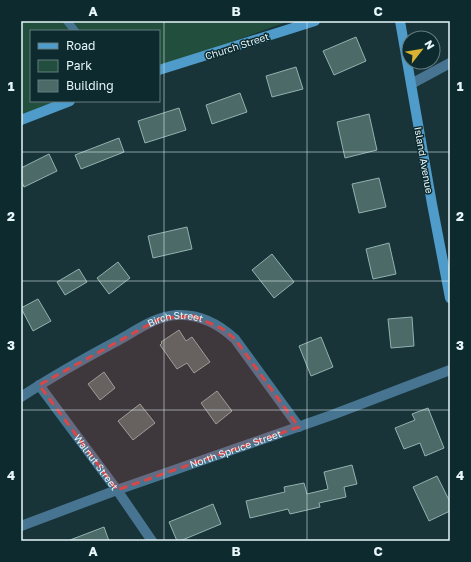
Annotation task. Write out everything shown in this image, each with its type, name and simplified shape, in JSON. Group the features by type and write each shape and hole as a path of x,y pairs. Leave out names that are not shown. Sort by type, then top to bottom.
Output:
{"street":[{"name":"Church Street","path":"160,70 315,21"},
{"name":"Island Avenue","path":"400,21 450,298"},
{"path":"411,84 450,63"},
{"path":"21,120 67,102"},
{"name":"Birch Street","path":"21,397 60,372 156,320 177,315 194,316 214,323 224,329 235,339 299,427"},
{"name":"North Spruce Street","path":"21,526 117,490 299,427 450,370"},
{"name":"Walnut Street","path":"39,385 117,490 152,541"}],"lane":[{"path":"67,21 74,30"}],"highlighted area":[{"path":"194,316 223,329 235,339 299,427 117,490 39,385 161,318"}],"green space":[{"path":"21,21 289,21 160,68 160,30 30,30 30,102 66,102 21,118"}],"building":[{"path":"356,37 366,61 334,75 323,51"},
{"path":"296,67 303,89 272,97 266,76"},
{"path":"240,93 247,112 212,124 206,105"},
{"path":"179,108 186,130 145,143 138,121"},
{"path":"369,114 377,150 345,158 337,122"},
{"path":"119,138 124,152 81,169 75,155"},
{"path":"49,154 57,171 24,187 21,180 21,168"},
{"path":"379,178 386,207 359,213 352,184"},
{"path":"187,227 192,249 153,258 148,236"},
{"path":"389,243 396,274 373,279 366,249"},
{"path":"272,254 294,282 274,298 252,270"},
{"path":"118,262 130,278 109,294 97,278"},
{"path":"79,269 87,282 65,295 57,282"},
{"path":"38,299 51,321 33,331 21,308"},
{"path":"412,317 414,346 391,348 388,319"},
{"path":"179,330 186,341 192,337 210,362 194,373 187,363 177,369 160,345 162,343 161,342"},
{"path":"321,337 333,367 311,376 299,346"},
{"path":"104,372 115,388 100,400 88,384"},
{"path":"217,391 232,411 216,424 201,403"},
{"path":"140,404 155,423 133,440 118,421"},
{"path":"428,408 444,448 425,456 420,443 404,449 395,428 415,420 412,414"},
{"path":"352,465 357,484 344,487 346,497 319,503 320,507 290,514 288,509 250,518 246,501 285,492 284,487 304,483 307,494 328,489 324,472"},
{"path":"437,476 450,502 450,511 429,521 413,487"},
{"path":"213,504 221,524 177,541 169,522"},
{"path":"104,527 109,541 70,541 70,540"}]}
